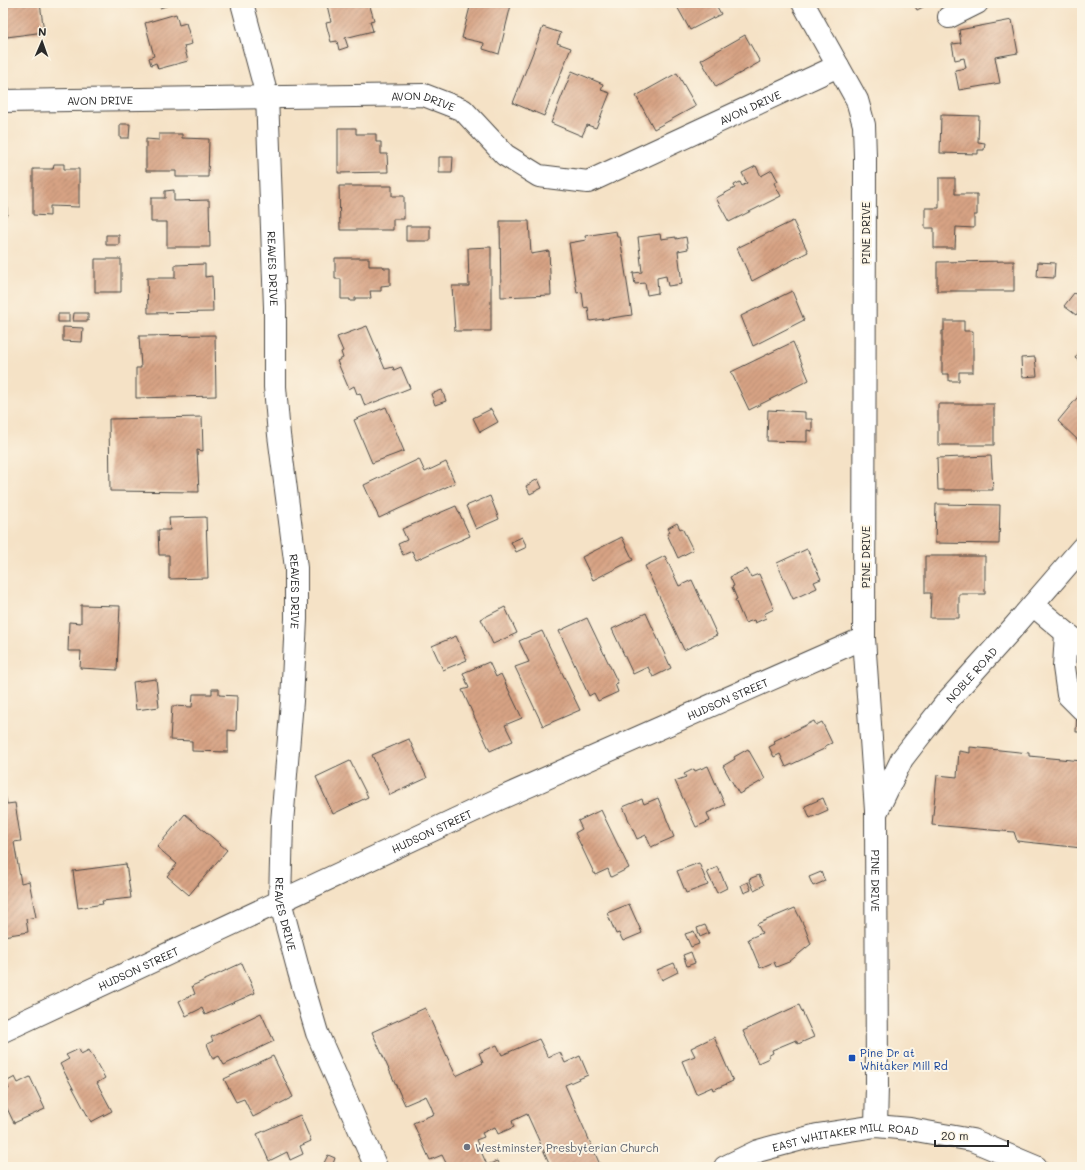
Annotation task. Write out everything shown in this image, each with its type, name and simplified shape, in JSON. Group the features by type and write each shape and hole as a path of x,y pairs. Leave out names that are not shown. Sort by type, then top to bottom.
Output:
{"street":[{"name":"REAVES DRIVE","path":"242,3 267,96 275,307 275,387 279,435 296,568 296,626 292,701 282,824 280,901 298,972 317,1033 376,1167"},
{"name":"PINE DRIVE","path":"803,3 857,100 864,125 866,455 864,638 876,811 876,1126"},
{"path":"949,17 977,3"},
{"name":"AVON DRIVE","path":"3,102 267,96 424,95 463,110 505,155 539,176 588,182 838,66"},
{"name":"NOBLE ROAD","path":"876,811 902,759 949,698 1082,548"},
{"path":"1033,605 1074,639 1064,667 1068,695 1082,709"},
{"name":"HUDSON STREET","path":"3,1031 499,799 864,638"},
{"name":"EAST WHITAKER MILL ROAD","path":"725,1167 758,1152 817,1135 876,1126 910,1129 972,1140 1036,1167"}],"building":[{"path":"3,3 40,3 44,32 7,37"},
{"path":"126,3 138,3 139,4 127,7"},
{"path":"158,3 175,3 160,8"},
{"path":"335,3 369,3 374,20 370,21 373,31 345,38 348,47 339,50 337,41 331,42 326,23 331,22 327,5"},
{"path":"471,3 505,3 511,5 499,54 483,49 484,43 462,38"},
{"path":"675,3 715,3 721,14 690,30"},
{"path":"913,3 931,3 917,10"},
{"path":"176,14 179,25 186,23 192,44 184,46 188,61 158,69 156,63 151,65 149,58 154,56 145,23"},
{"path":"1012,20 1018,53 995,57 1000,83 959,90 955,70 966,68 964,58 955,60 952,44 961,43 959,30"},
{"path":"543,27 561,33 557,43 571,48 544,116 513,103"},
{"path":"745,35 760,62 716,87 701,60"},
{"path":"572,71 603,84 601,90 610,93 596,128 587,125 582,136 551,123"},
{"path":"677,73 696,106 654,129 636,96"},
{"path":"941,115 979,116 978,142 985,143 984,150 978,150 978,154 940,153"},
{"path":"120,124 130,124 129,138 120,138"},
{"path":"338,128 356,128 356,134 376,134 376,142 381,142 381,154 387,154 388,172 338,173"},
{"path":"159,134 182,134 182,138 209,139 208,177 176,177 176,171 146,171 146,139 159,140"},
{"path":"439,157 453,157 452,173 439,173"},
{"path":"54,164 64,164 64,169 79,169 79,207 50,206 50,216 33,215 33,169 53,169"},
{"path":"756,166 761,176 772,170 778,181 774,183 781,196 729,222 716,198 735,188 734,185 740,182 742,186 747,183 742,173"},
{"path":"3,173 6,173 7,215 3,215"},
{"path":"939,178 955,178 955,194 977,194 977,215 974,215 974,228 956,227 955,248 934,248 934,228 925,228 925,208 939,208"},
{"path":"339,186 392,186 392,196 404,196 404,219 393,219 393,230 340,230"},
{"path":"174,190 174,201 209,200 210,247 167,247 167,222 151,222 151,198 165,198 165,191"},
{"path":"500,221 529,221 531,254 549,251 551,295 501,297"},
{"path":"793,221 808,252 752,281 737,248"},
{"path":"406,226 430,226 430,241 406,241"},
{"path":"616,231 617,237 620,237 632,315 590,321 588,307 584,308 582,292 577,293 569,243 586,240 585,236"},
{"path":"660,234 661,239 686,237 688,249 678,251 682,284 668,286 666,276 657,278 658,293 647,295 645,283 635,284 633,273 642,272 638,237"},
{"path":"106,235 119,235 119,245 106,245"},
{"path":"491,247 491,331 455,331 452,286 469,286 468,248"},
{"path":"335,258 369,258 369,266 383,266 384,268 390,268 390,285 381,286 381,291 370,291 371,298 355,298 355,301 350,301 350,299 341,299 341,279 335,279"},
{"path":"95,259 121,259 121,292 95,292"},
{"path":"1014,261 1014,291 937,291 937,262"},
{"path":"1038,262 1055,263 1054,278 1037,277"},
{"path":"205,264 205,277 212,276 213,312 148,313 147,278 175,278 175,265"},
{"path":"792,291 804,320 753,346 741,316"},
{"path":"1074,293 1082,300 1082,307 1076,315 1064,306"},
{"path":"74,313 88,313 88,321 73,321"},
{"path":"58,314 69,314 69,322 58,322"},
{"path":"944,321 964,321 964,331 973,331 973,372 959,372 959,381 949,381 949,374 942,374 942,331 944,331"},
{"path":"367,326 385,369 393,367 394,370 401,367 410,388 365,406 360,393 357,394 354,386 349,389 337,361 343,358 341,352 343,351 337,337"},
{"path":"63,327 83,328 82,342 63,341"},
{"path":"215,335 216,396 136,398 136,368 141,368 139,336"},
{"path":"793,342 809,380 749,410 731,372"},
{"path":"1082,349 1082,363 1075,358"},
{"path":"1035,357 1037,376 1022,377 1021,358"},
{"path":"442,390 446,401 435,405 431,394"},
{"path":"1082,392 1082,444 1058,421"},
{"path":"938,404 994,404 994,445 938,445"},
{"path":"386,407 404,451 372,463 354,420"},
{"path":"491,409 498,422 480,432 473,418"},
{"path":"768,410 805,412 805,419 812,419 812,431 807,430 807,442 767,441"},
{"path":"202,417 203,451 197,450 199,492 110,491 109,419"},
{"path":"991,456 993,490 938,490 937,458"},
{"path":"419,459 425,472 446,462 455,483 379,518 364,485"},
{"path":"538,479 542,488 530,494 526,486"},
{"path":"490,496 499,519 476,529 466,506"},
{"path":"936,504 1000,505 999,544 935,543"},
{"path":"456,506 470,536 416,560 412,551 403,555 398,544 407,540 402,529"},
{"path":"206,517 208,578 169,579 169,555 159,555 158,530 170,530 169,518"},
{"path":"677,523 680,529 682,528 693,550 678,558 667,534 670,532 668,528"},
{"path":"522,537 527,547 516,552 511,542"},
{"path":"622,537 633,560 593,580 582,557"},
{"path":"807,549 821,579 814,582 817,588 793,599 777,563"},
{"path":"665,556 679,586 692,580 717,635 684,650 645,566"},
{"path":"925,556 985,556 985,594 959,594 959,618 930,618 931,593 925,593"},
{"path":"747,569 751,577 759,574 774,609 764,614 766,618 755,623 754,620 745,623 735,600 737,599 730,577"},
{"path":"81,605 120,606 117,670 80,668 81,651 68,651 69,622 81,623"},
{"path":"505,607 517,633 493,644 481,619"},
{"path":"646,613 671,668 653,677 648,667 633,674 612,629"},
{"path":"587,618 618,683 615,684 618,692 598,701 594,693 589,696 559,631"},
{"path":"542,631 580,710 543,726 515,667 529,662 519,641"},
{"path":"456,636 467,660 443,670 432,646"},
{"path":"489,662 496,677 501,674 522,718 505,725 513,741 490,751 462,690 469,688 463,673"},
{"path":"156,679 159,707 136,710 133,682"},
{"path":"1078,688 1082,688 1082,732 1076,732"},
{"path":"212,689 219,689 219,695 237,696 236,731 228,730 228,752 192,751 192,741 170,740 172,706 192,707 193,694 212,694"},
{"path":"814,721 816,725 822,722 832,743 825,746 826,748 786,767 780,754 774,757 769,747 775,744 774,741"},
{"path":"409,739 427,778 390,795 372,755"},
{"path":"970,747 1029,753 1029,756 1082,761 1082,848 1017,841 1014,832 932,825 937,775 957,777 959,751 970,753"},
{"path":"748,749 765,779 739,794 723,766 735,759 734,757"},
{"path":"350,761 368,797 333,814 316,777"},
{"path":"708,766 725,805 707,813 710,821 696,827 675,781 686,777 684,774 694,769 695,771"},
{"path":"3,796 5,796 7,804 15,803 21,841 14,842 21,883 29,881 36,917 26,919 28,932 3,936"},
{"path":"658,798 674,837 651,847 646,835 637,839 623,807 642,799 644,804"},
{"path":"823,798 828,810 810,818 805,806"},
{"path":"601,810 629,868 611,877 608,869 595,875 575,833 582,829 578,821"},
{"path":"185,814 227,850 189,895 167,876 177,864 157,847"},
{"path":"699,863 708,885 686,893 677,871"},
{"path":"126,864 131,898 102,901 103,904 78,908 73,871"},
{"path":"718,867 727,888 717,893 707,872"},
{"path":"821,872 825,881 813,886 809,877"},
{"path":"759,875 764,885 754,890 749,879"},
{"path":"748,882 751,890 744,893 741,885"},
{"path":"629,904 642,933 623,941 619,933 616,934 607,913"},
{"path":"795,908 811,944 789,962 776,967 774,962 760,968 748,939 762,933 757,924"},
{"path":"705,925 709,933 700,937 697,928"},
{"path":"694,931 699,944 691,947 685,934"},
{"path":"691,952 695,963 687,966 683,955"},
{"path":"242,963 255,993 205,1015 202,1008 186,1016 179,1001 195,994 192,986"},
{"path":"674,963 678,972 662,980 657,970"},
{"path":"799,1005 814,1037 798,1044 796,1040 772,1050 773,1053 768,1056 769,1058 758,1063 743,1031"},
{"path":"425,1008 456,1076 483,1063 479,1053 497,1045 502,1055 539,1039 548,1057 560,1052 565,1063 580,1056 588,1075 565,1085 601,1167 551,1167 527,1114 512,1121 514,1127 498,1134 495,1127 482,1133 484,1137 476,1140 487,1165 497,1161 500,1167 448,1167 442,1155 430,1160 413,1123 434,1114 430,1104 426,1096 405,1105 372,1032"},
{"path":"261,1013 274,1041 224,1065 219,1056 213,1059 207,1044 213,1041 211,1037"},
{"path":"714,1037 733,1081 713,1090 712,1087 696,1094 682,1061 695,1056 691,1048"},
{"path":"79,1049 81,1054 89,1050 105,1078 97,1083 112,1111 91,1122 60,1064 69,1059 66,1055"},
{"path":"273,1056 293,1097 253,1117 244,1099 236,1102 224,1079"},
{"path":"15,1077 18,1083 30,1077 45,1109 14,1123 3,1100 3,1092 9,1089 6,1082"},
{"path":"300,1115 311,1141 300,1146 303,1154 290,1160 287,1152 269,1161 257,1134"},
{"path":"3,1127 7,1136 3,1138"},
{"path":"328,1155 335,1158 332,1167 323,1165"}],"place":[{"name":"Pine Dr at Whitaker Mill Rd","path":"852,1058"},
{"name":"Westminster Presbyterian Church","path":"467,1147"}]}
